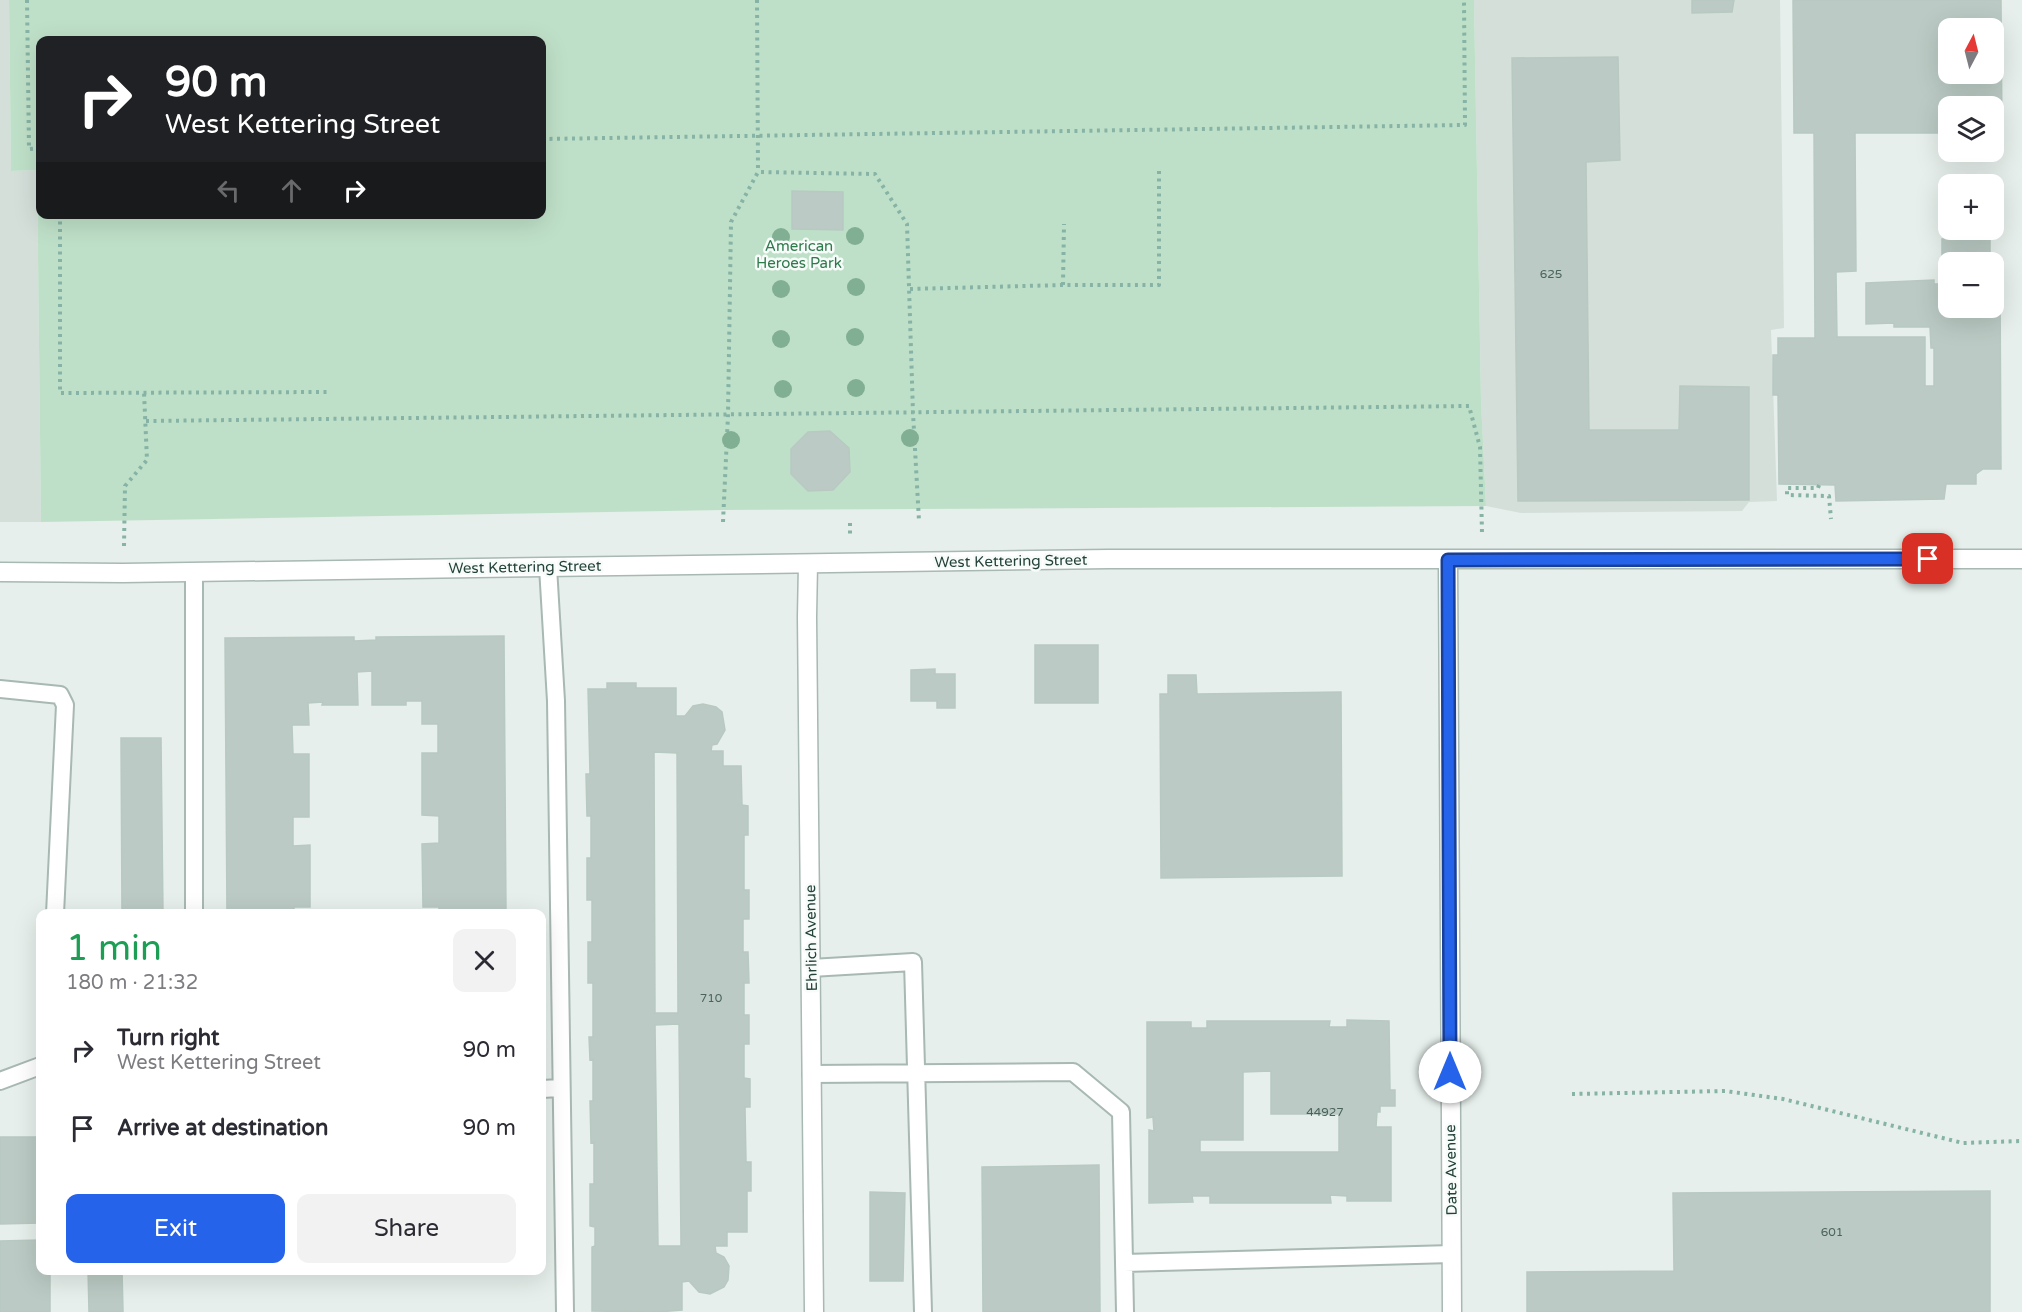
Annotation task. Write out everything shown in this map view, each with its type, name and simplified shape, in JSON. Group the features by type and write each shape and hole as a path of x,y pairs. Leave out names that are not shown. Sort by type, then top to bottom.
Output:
{"street":[{"name":"West Kettering Street","path":"0,572 123,573 1109,560 2022,559"},
{"name":"Date Avenue","path":"1448,560 1452,1312"},
{"name":"Ehrlich Avenue","path":"808,564 814,1312"}],"lane":[{"path":"548,567 556,701 565,1312"},
{"path":"194,572 194,909"},
{"path":"0,689 60,695 65,705 55,909"},
{"path":"811,968 913,962 923,1312"},
{"path":"0,1081 36,1068"},
{"path":"811,1074 1073,1072 1121,1112 1125,1312"},
{"path":"546,1089 560,1088"},
{"path":"1124,1263 1452,1254"}],"path":[{"path":"27,0 29,148 36,148"},
{"path":"723,522 728,415 731,222 758,172 757,0"},
{"path":"546,139 1466,125 1464,0"},
{"path":"910,289 1159,285 1159,168"},
{"path":"758,172 875,174 908,224 913,413 919,521"},
{"path":"60,219 60,393 329,392"},
{"path":"1063,285 1064,224"},
{"path":"123,573 125,486 147,460 144,392"},
{"path":"146,421 1469,406 1480,447 1482,559"},
{"path":"1819,485 1818,488 1787,488 1787,495 1829,495 1831,519"},
{"path":"850,523 850,535"},
{"path":"1572,1094 1725,1091 1783,1098 1964,1143 2022,1141"}],"shaded area":[{"path":"0,0 9,0 11,171 36,170 41,522 0,522"},
{"path":"1474,0 1780,0 1784,328 1771,330 1777,501 1749,502 1742,511 1521,513 1486,506 1481,400"}],"green space":[{"name":"American Heroes Park","path":"9,0 1474,0 1481,400 1486,506 723,510 41,522 38,219 546,219 546,36 36,36 36,170 11,171"}],"building":[{"path":"1692,0 1734,0 1732,12 1692,13"},
{"path":"1793,0 2001,0 2001,18 1938,18 1938,84 2002,84 2002,96 1938,96 1938,133 1855,133 1856,271 1836,272 1837,337 1925,337 1925,386 1934,386 1934,348 1931,348 1930,327 1894,327 1894,323 1866,324 1866,283 1934,280 1934,284 1938,284 1938,318 2000,318 2001,469 1983,469 1976,474 1976,484 1946,484 1944,499 1836,501 1835,485 1779,484 1778,395 1773,395 1773,355 1778,355 1778,338 1815,338 1814,133 1794,133"},
{"path":"1618,57 1620,160 1586,162 1589,430 1679,430 1680,386 1749,387 1749,500 1518,501 1512,58"},
{"path":"792,191 843,192 843,230 792,229"},
{"path":"1942,240 1990,240 1990,252 1942,252"},
{"path":"830,431 849,448 850,472 833,490 808,491 791,474 791,449 808,432"},
{"path":"504,636 506,909 423,907 422,844 439,843 439,816 422,815 422,753 438,753 438,724 422,724 422,701 406,701 406,705 372,705 372,671 357,672 358,705 308,703 309,725 292,725 293,754 309,754 309,817 293,817 293,846 310,845 310,907 227,909 225,638 354,637 354,641 376,640 376,637"},
{"path":"1035,645 1098,645 1098,703 1035,703"},
{"path":"935,669 935,674 955,674 955,708 937,708 937,701 911,701 911,670"},
{"path":"1168,675 1196,675 1197,694 1341,692 1342,876 1161,878 1160,694 1168,694"},
{"path":"607,683 636,683 636,688 676,688 676,716 685,716 693,706 703,704 716,707 722,712 725,730 717,744 712,745 711,751 723,751 723,766 741,766 742,805 748,806 748,835 744,835 744,890 749,890 749,919 743,919 743,952 748,952 749,983 744,983 744,1015 749,1015 749,1044 744,1044 744,1078 750,1079 750,1107 745,1107 746,1162 751,1162 751,1191 747,1191 747,1232 727,1232 727,1246 715,1246 716,1253 724,1257 729,1266 728,1280 724,1287 710,1294 699,1292 689,1281 682,1282 682,1310 592,1311 592,1247 595,1246 595,1227 590,1226 590,1184 594,1184 594,1142 591,1143 590,1101 593,1101 593,1059 590,1060 589,1037 593,1037 593,983 588,983 588,942 592,942 592,900 587,900 587,858 591,858 591,816 587,816 586,774 590,774 588,689 607,689","holes":["654,752 677,753 678,1013 655,1013","679,1024 681,1246 658,1246 655,1025"]},
{"path":"121,738 161,738 163,909 122,909"},
{"path":"1347,1020 1389,1021 1390,1090 1395,1090 1395,1106 1380,1106 1380,1112 1377,1112 1376,1127 1391,1127 1391,1201 1347,1201 1347,1196 1330,1195 1331,1203 1210,1203 1210,1196 1192,1196 1193,1202 1149,1203 1149,1130 1154,1131 1153,1117 1147,1118 1147,1022 1191,1022 1191,1028 1207,1028 1207,1021 1330,1021 1329,1027 1347,1027","holes":["1271,1071 1271,1114 1339,1114 1339,1152 1200,1152 1200,1140 1243,1140 1243,1072"]},
{"path":"0,1137 36,1137 36,1223 0,1224"},
{"path":"1099,1165 1100,1312 983,1312 982,1167"},
{"path":"1990,1191 1990,1312 1527,1312 1527,1272 1674,1271 1673,1193"},
{"path":"870,1192 905,1193 903,1281 870,1281"},
{"path":"36,1240 36,1275 50,1275 50,1312 0,1312 0,1241"},
{"path":"88,1275 122,1275 123,1312 89,1312"}],"route":[{"path":"1450,1072 1448,560 1928,559"}]}
